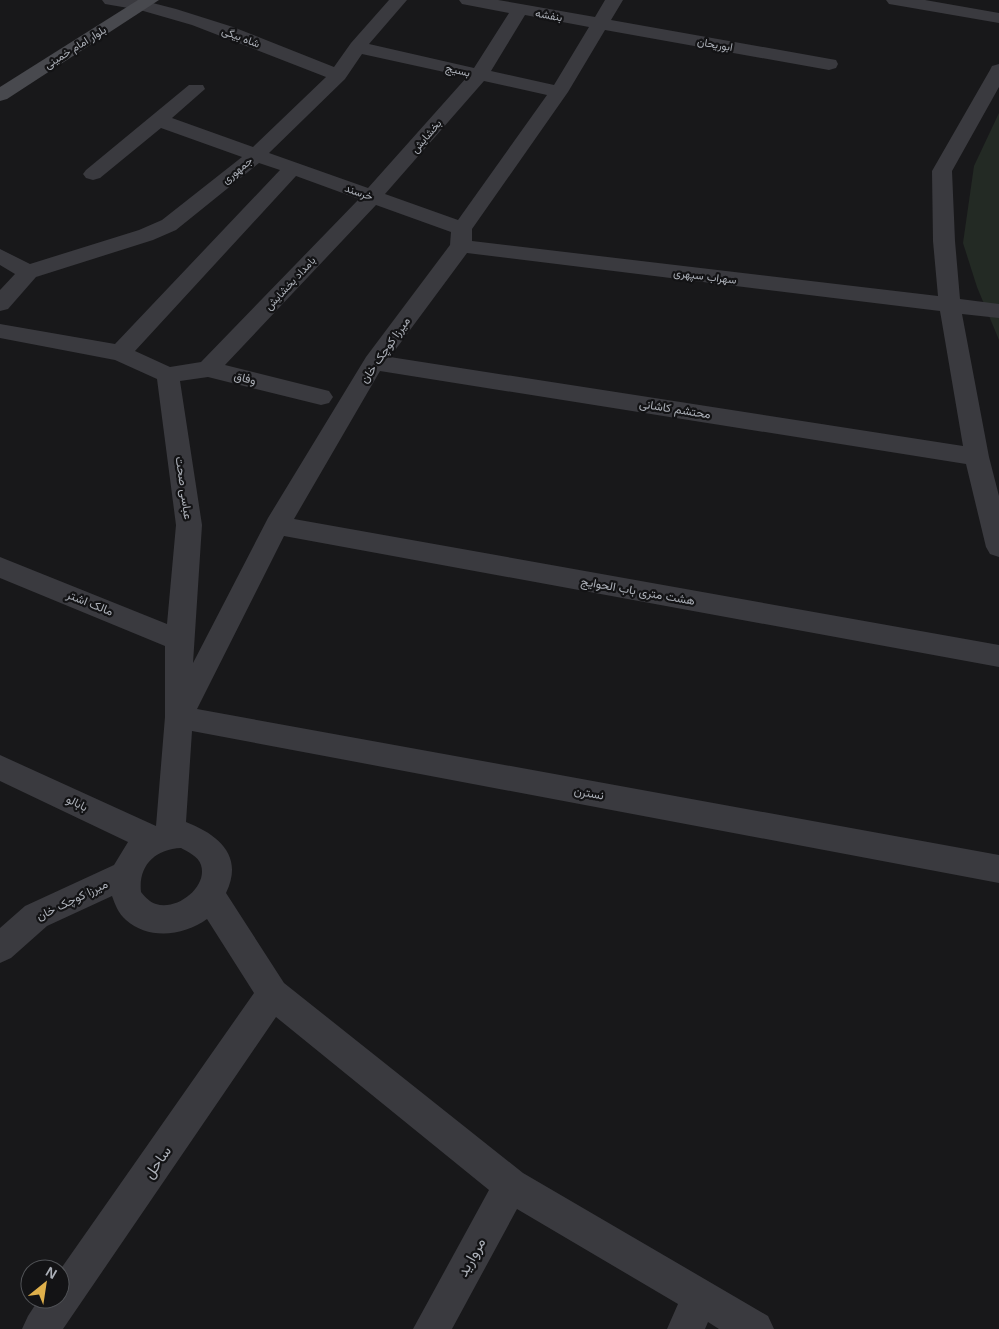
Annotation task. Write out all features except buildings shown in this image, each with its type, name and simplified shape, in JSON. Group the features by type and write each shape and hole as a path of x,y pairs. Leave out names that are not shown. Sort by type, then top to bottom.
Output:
{"street":[{"name":"شاه بیگی","path":"111,0 146,2 203,22 338,75"},
{"name":"میرزا کوچک خان","path":"179,717 277,525 374,362 559,92 614,0"},
{"path":"895,0 999,18"},
{"name":"جمهوری","path":"28,272 146,235 169,225 255,156 338,75 393,1"},
{"name":"بنفشه","path":"476,1 600,23"},
{"name":"بلوار امام خمینی","path":"0,95 146,2"},
{"name":"بخشایش","path":"372,196 480,75 520,10"},
{"name":"ابوریحان","path":"600,23 829,64"},
{"name":"بسیج","path":"357,47 559,92"},
{"path":"999,70 942,171 944,241 950,307 976,457 999,548"},
{"path":"93,174 196,89"},
{"name":"خرسند","path":"158,120 372,196 461,237"},
{"path":"120,353 292,169"},
{"name":"بامداد بخشایش","path":"208,369 372,196"},
{"name":"سهراب سپهری","path":"461,237 950,307 999,311"},
{"path":"0,256 28,272 0,304"},
{"path":"0,331 120,353 168,375"},
{"name":"محتشم کاشانی","path":"374,362 976,457"},
{"name":"وفاق","path":"168,375 208,369 321,397"},
{"name":"عباسی صحت","path":"162,838 179,717 179,640 189,526 168,375"},
{"name":"هشت متری باب الحوایج","path":"277,525 999,656"},
{"name":"مالک اشتر","path":"0,567 179,640"},
{"name":"نسترن","path":"179,717 999,869"},
{"name":"بابالو","path":"0,767 162,838"},
{"path":"184,835 198,839 208,847 215,857 218,870 216,883 210,896 199,907 186,915 170,919 154,918 140,913 130,903 124,890 124,875 130,861 140,849 162,838 184,835"},
{"name":"میرزا کوچک خان","path":"0,948 36,916 124,875"},
{"path":"210,896 273,994 511,1185 755,1329"},
{"name":"ساحل","path":"41,1329 273,994"},
{"name":"مروارید","path":"432,1329 511,1185"},
{"path":"686,1329 700,1297"}],"shaded area":[{"path":"999,113 999,340 977,287 963,243 974,166"}]}
